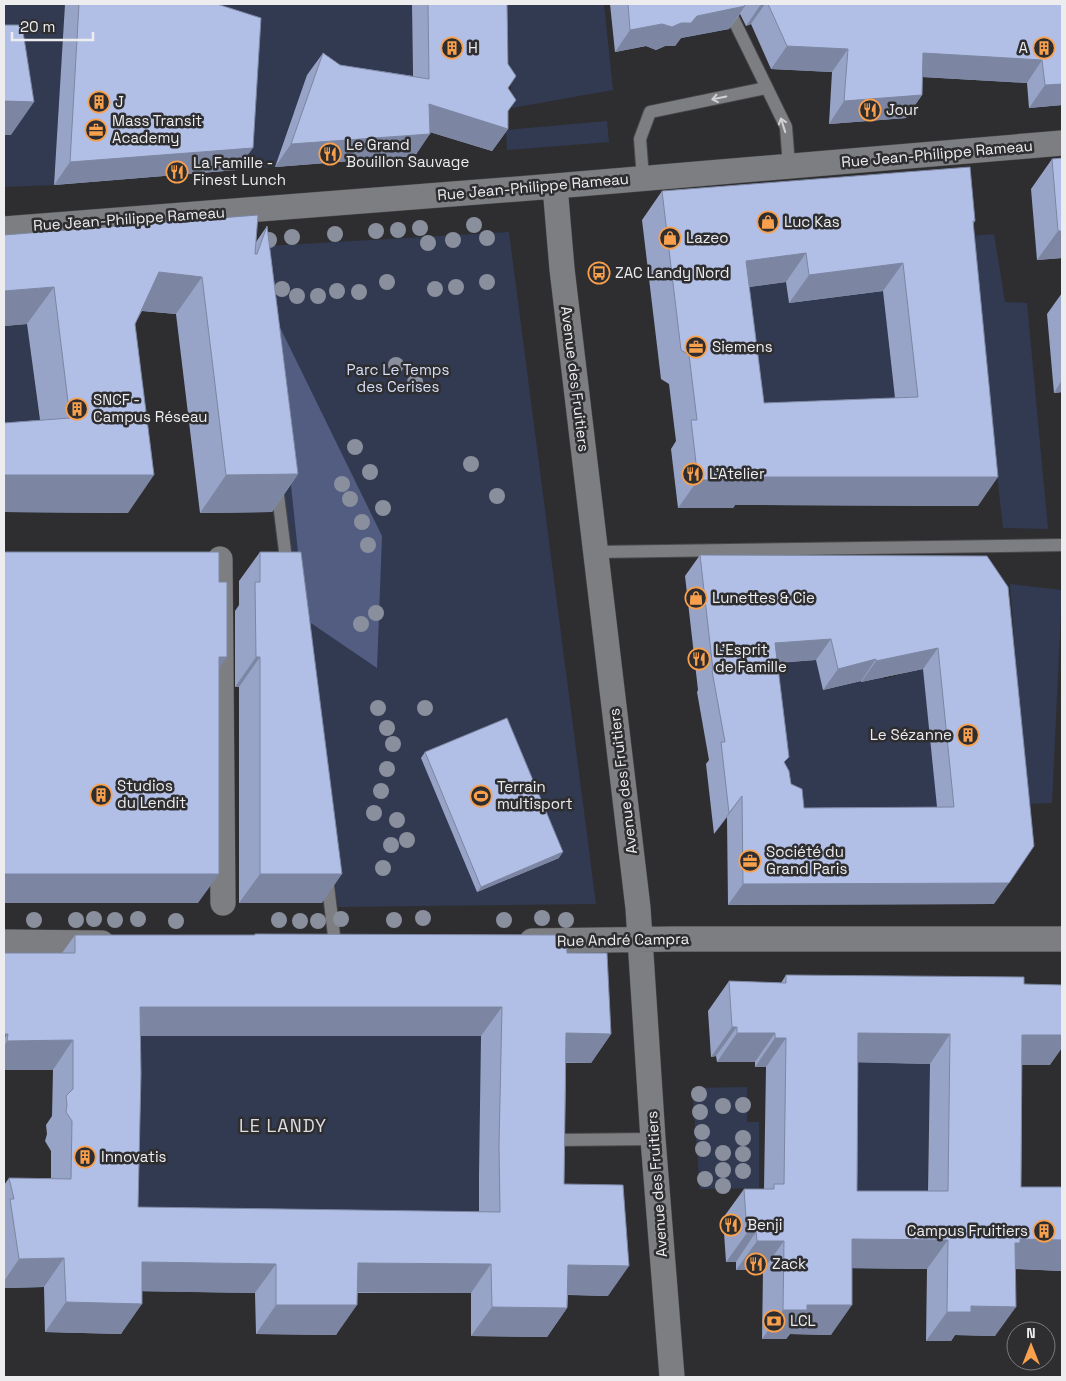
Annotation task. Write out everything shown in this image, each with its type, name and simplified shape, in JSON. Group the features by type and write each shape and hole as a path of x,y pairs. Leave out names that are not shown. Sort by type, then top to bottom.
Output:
{"street":[{"name":"Rue Jean-Philippe Rameau","path":"4,229 243,218 555,186 1062,143"},
{"name":"Avenue des Fruitiers","path":"555,186 562,269 638,908 672,1377"},
{"path":"220,559 223,903"},
{"name":"Rue André Campra","path":"506,941 1062,939"},
{"path":"4,942 128,943"},
{"path":"325,944 361,943"}],"lane":[{"path":"726,4 786,127 789,166"},
{"path":"643,178 640,139 650,112 766,88"},
{"path":"275,473 289,579"},
{"path":"596,552 1062,545"},
{"path":"325,861 325,944"},
{"path":"556,1140 654,1140"}],"green space":[{"path":"4,4 65,4 54,185 4,187"},
{"path":"146,4 412,4 413,127 294,111 275,167 237,170 242,91"},
{"path":"506,4 604,4 613,90 512,108"},
{"path":"607,121 609,142 507,150 506,130"},
{"name":"Parc Le Temps des Cerises","path":"509,232 596,904 338,907 250,247"},
{"path":"994,234 1005,302 1027,303 1048,529 1003,528 970,236"},
{"path":"881,270 893,383 900,399 744,431 726,290 786,282 789,303"},
{"path":"27,324 44,455 4,459 4,326"},
{"path":"1010,584 1062,590 1052,803 1027,804"},
{"path":"922,654 940,829 789,829 760,664 835,659 824,690 861,681 883,677 884,679 905,673 904,656"},
{"path":"119,1036 481,1036 480,1241 117,1237"},
{"path":"838,1062 930,1064 927,1221 836,1220"},
{"path":"747,1087 747,1122 759,1122 759,1188 700,1189 692,1088"}],"shaded area":[{"path":"273,313 382,536 377,668 305,619"}],"building":[{"path":"79,4 217,4 261,18 253,148 70,162"},
{"path":"428,4 507,4 508,64 516,76 508,88 516,100 508,111 508,129 429,104 430,134 291,144 323,53 340,65 429,79"},
{"path":"628,4 744,4 745,6 697,16 691,23 681,23 672,27 662,24 630,30"},
{"path":"768,4 1062,4 1062,84 1045,85 1042,60 923,53 922,95 844,101 848,49 787,46"},
{"path":"4,25 22,25 34,102 4,101"},
{"path":"1062,158 1062,231 1058,231 1052,159"},
{"name":"Siemens","path":"970,167 975,221 973,221 998,477 753,477 753,480 698,480 691,420 697,420 689,355 681,350 662,191","holes":["806,253 809,275 903,263 918,397 764,403 746,261"]},
{"path":"258,215 255,254 257,254 267,226 298,474 226,475 202,277 159,272 135,324 154,475 4,475 4,423 70,418 54,287 4,291 4,235"},
{"name":"Studios du Lendit","path":"4,552 219,552 219,582 227,582 227,657 219,657 219,874 4,874"},
{"path":"260,552 301,552 342,874 260,874 260,657 256,657 255,582 260,582"},
{"name":"Le Sézanne","path":"700,555 987,556 1008,587 1034,846 1009,883 743,884 742,796 729,813 721,742 725,742 713,670","holes":["831,639 838,669 876,659 876,661 938,648 954,807 804,808 802,789 791,784 789,771 784,762 789,757 775,643"]},
{"path":"507,718 563,852 481,887 425,752"},
{"name":"Innovatis","path":"75,935 566,935 567,953 607,953 611,1034 566,1033 564,1184 623,1185 629,1266 568,1265 567,1308 492,1307 491,1264 358,1263 357,1305 276,1305 276,1264 142,1262 142,1304 66,1302 64,1258 19,1259 10,1199 14,1199 9,1178 71,1179 72,1121 66,1112 66,1096 73,1089 73,1040 7,1041 8,1034 4,1034 4,953 75,953","holes":["140,1007 502,1007 499,1145 500,1212 138,1207 141,1074"]},
{"path":"786,975 1024,977 1024,984 1062,985 1062,1035 1022,1035 1021,1187 1062,1187 1062,1240 1020,1239 1020,1243 1015,1243 1016,1307 971,1306 971,1312 947,1312 948,1240 852,1239 852,1305 807,1305 807,1310 783,1310 784,1241 757,1241 756,1232 747,1233 744,1189 774,1189 774,1184 784,1184 786,1038 775,1038 775,1033 737,1033 737,1027 732,1027 729,981 786,983","holes":["858,1033 950,1034 948,1191 857,1191"]}],"place":[{"name":"H","path":"452,48"},
{"name":"A","path":"1044,48"},
{"name":"J","path":"99,102"},
{"name":"Jour","path":"870,110"},
{"name":"Mass Transit Academy","path":"96,130"},
{"name":"Le Grand Bouillon Sauvage","path":"330,154"},
{"name":"La Famille - Finest Lunch","path":"177,172"},
{"name":"Luc Kas","path":"768,222"},
{"name":"Lazeo","path":"670,238"},
{"name":"ZAC Landy Nord","path":"599,273"},
{"name":"Siemens","path":"696,347"},
{"name":"SNCF - Campus Réseau","path":"77,409"},
{"name":"L'Atelier","path":"693,474"},
{"name":"Lunettes & Cie","path":"696,598"},
{"name":"L'Esprit de Famille","path":"699,659"},
{"name":"Le Sézanne","path":"968,735"},
{"name":"Studios du Lendit","path":"101,795"},
{"name":"Terrain multisport","path":"481,796"},
{"name":"Société du Grand Paris","path":"750,861"},
{"name":"Innovatis","path":"85,1157"},
{"name":"Benji","path":"731,1225"},
{"name":"Campus Fruitiers","path":"1044,1231"},
{"name":"Zack","path":"756,1264"},
{"name":"LCL","path":"774,1321"}],"district":[{"name":"LE LANDY","path":"283,1126"}]}
